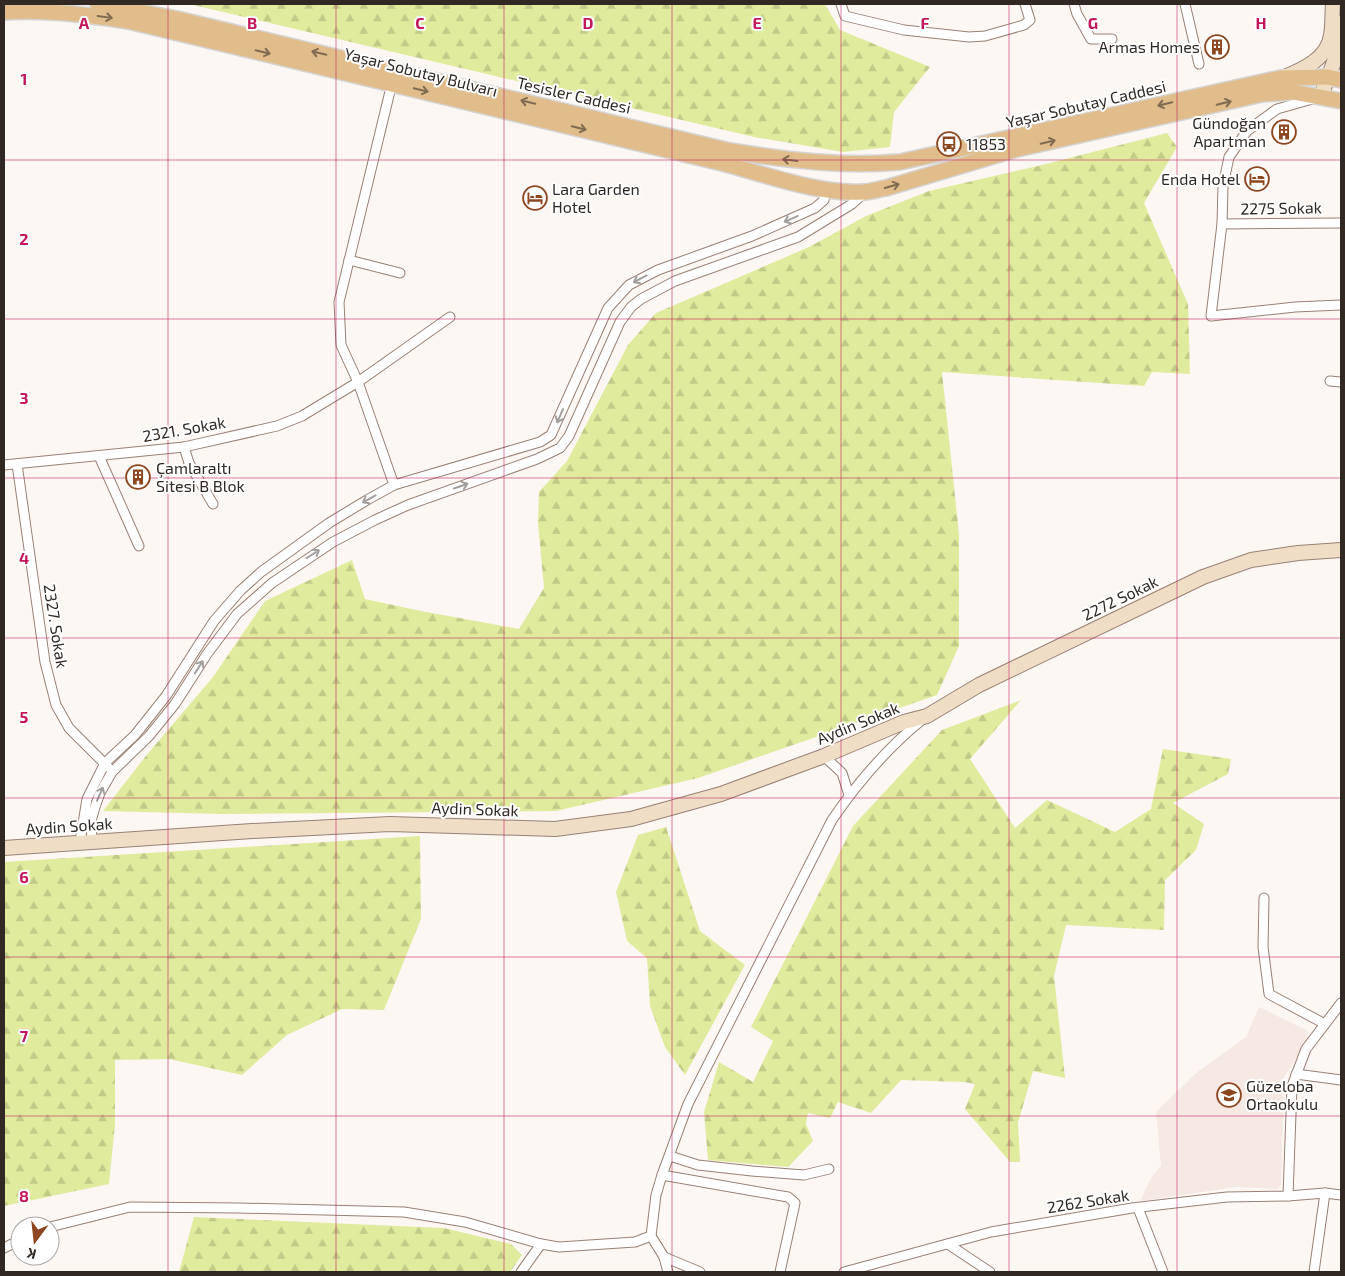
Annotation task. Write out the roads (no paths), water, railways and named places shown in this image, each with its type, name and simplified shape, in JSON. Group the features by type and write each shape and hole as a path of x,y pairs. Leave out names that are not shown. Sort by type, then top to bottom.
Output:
{"main road":[{"name":"Tesisler Caddesi","path":"98,4 178,19 730,151 805,162 838,164"},
{"name":"Yaşar Sobutay Bulvarı","path":"4,12 59,13 128,21 392,83 826,190 865,192 886,188 1017,149 1262,94 1293,92 1341,101"},
{"name":"Yaşar Sobutay Caddesi","path":"838,164 863,165 900,162 1281,78 1334,78"},
{"path":"826,190 828,177 832,169 838,164"},
{"path":"863,165 869,176 869,183 865,192"}],"street":[{"path":"842,4 846,16 904,30 985,36 1024,25 1030,20 1025,4"},
{"path":"1074,4 1077,14 1091,39 1112,38"},
{"path":"1185,4 1199,64"},
{"path":"1336,4 1341,10"},
{"path":"1281,78 1315,61 1326,48 1331,37 1336,4"},
{"path":"1336,4 1340,40 1334,78 1321,96 1277,109 1247,131 1229,157 1223,186 1222,224 1211,316 1341,305"},
{"path":"392,83 339,302 341,345 358,382 394,486"},
{"path":"86,842 83,816 88,799 105,763 135,735 166,696 214,621 240,591 261,572 329,523 366,500 394,486 540,442 551,434 608,308 629,285 658,270 752,236 815,208 824,200 826,190"},
{"path":"86,842 100,793 112,772 149,736 165,716 237,614 272,583 333,542 408,505 537,459 560,448 569,436 620,322 631,307 641,299 675,282 798,237 852,204 865,192"},
{"name":"2275 Sokak","path":"1222,224 1341,223"},
{"path":"349,260 400,273"},
{"name":"2321. Sokak","path":"4,465 184,447 277,426 302,416 358,382 450,317"},
{"path":"1330,381 1341,382"},
{"path":"184,447 189,462 213,504"},
{"path":"99,456 138,546"},
{"name":"2327. Sokak","path":"17,464 45,662 56,705 69,728 112,772"},
{"name":"2272 Sokak","path":"927,716 979,685 1203,577 1251,560 1298,553 1341,550"},
{"path":"668,1272 664,1257 651,1236 655,1203 662,1175 688,1104 832,820 849,794 900,738 927,716"},
{"name":"Aydin Sokak","path":"4,848 252,830 390,824 556,830 640,816 721,794 824,756 904,722 927,716"},
{"path":"824,756 842,773 849,794"},
{"path":"1264,898 1263,947 1269,994 1325,1024"},
{"path":"1288,1196 1292,1086 1306,1049 1341,1003"},
{"path":"1296,1074 1341,1080"},
{"path":"670,1156 698,1165 804,1175 830,1169"},
{"path":"662,1175 788,1197 795,1203 780,1272"},
{"path":"1314,1272 1325,1193"},
{"name":"2262 Sokak","path":"844,1272 991,1232 1138,1208 1227,1197 1325,1193 1341,1195"},
{"path":"60,1224 130,1207 404,1212 465,1222 541,1244 560,1247 635,1242 651,1236"},
{"path":"1138,1208 1163,1272"},
{"path":"521,1272 541,1244"},
{"path":"948,1244 990,1272"},
{"path":"664,1257 700,1272"}],"place":[{"name":"Armas Homes","path":"1217,47"},
{"name":"Gündoğan Apartman","path":"1284,132"},
{"name":"11853","path":"949,144"},
{"name":"Enda Hotel","path":"1257,179"},
{"name":"Lara Garden Hotel","path":"535,198"},
{"name":"Çamlaraltı Sitesi B Blok","path":"138,477"},
{"name":"Güzeloba Ortaokulu","path":"1229,1095"}]}
